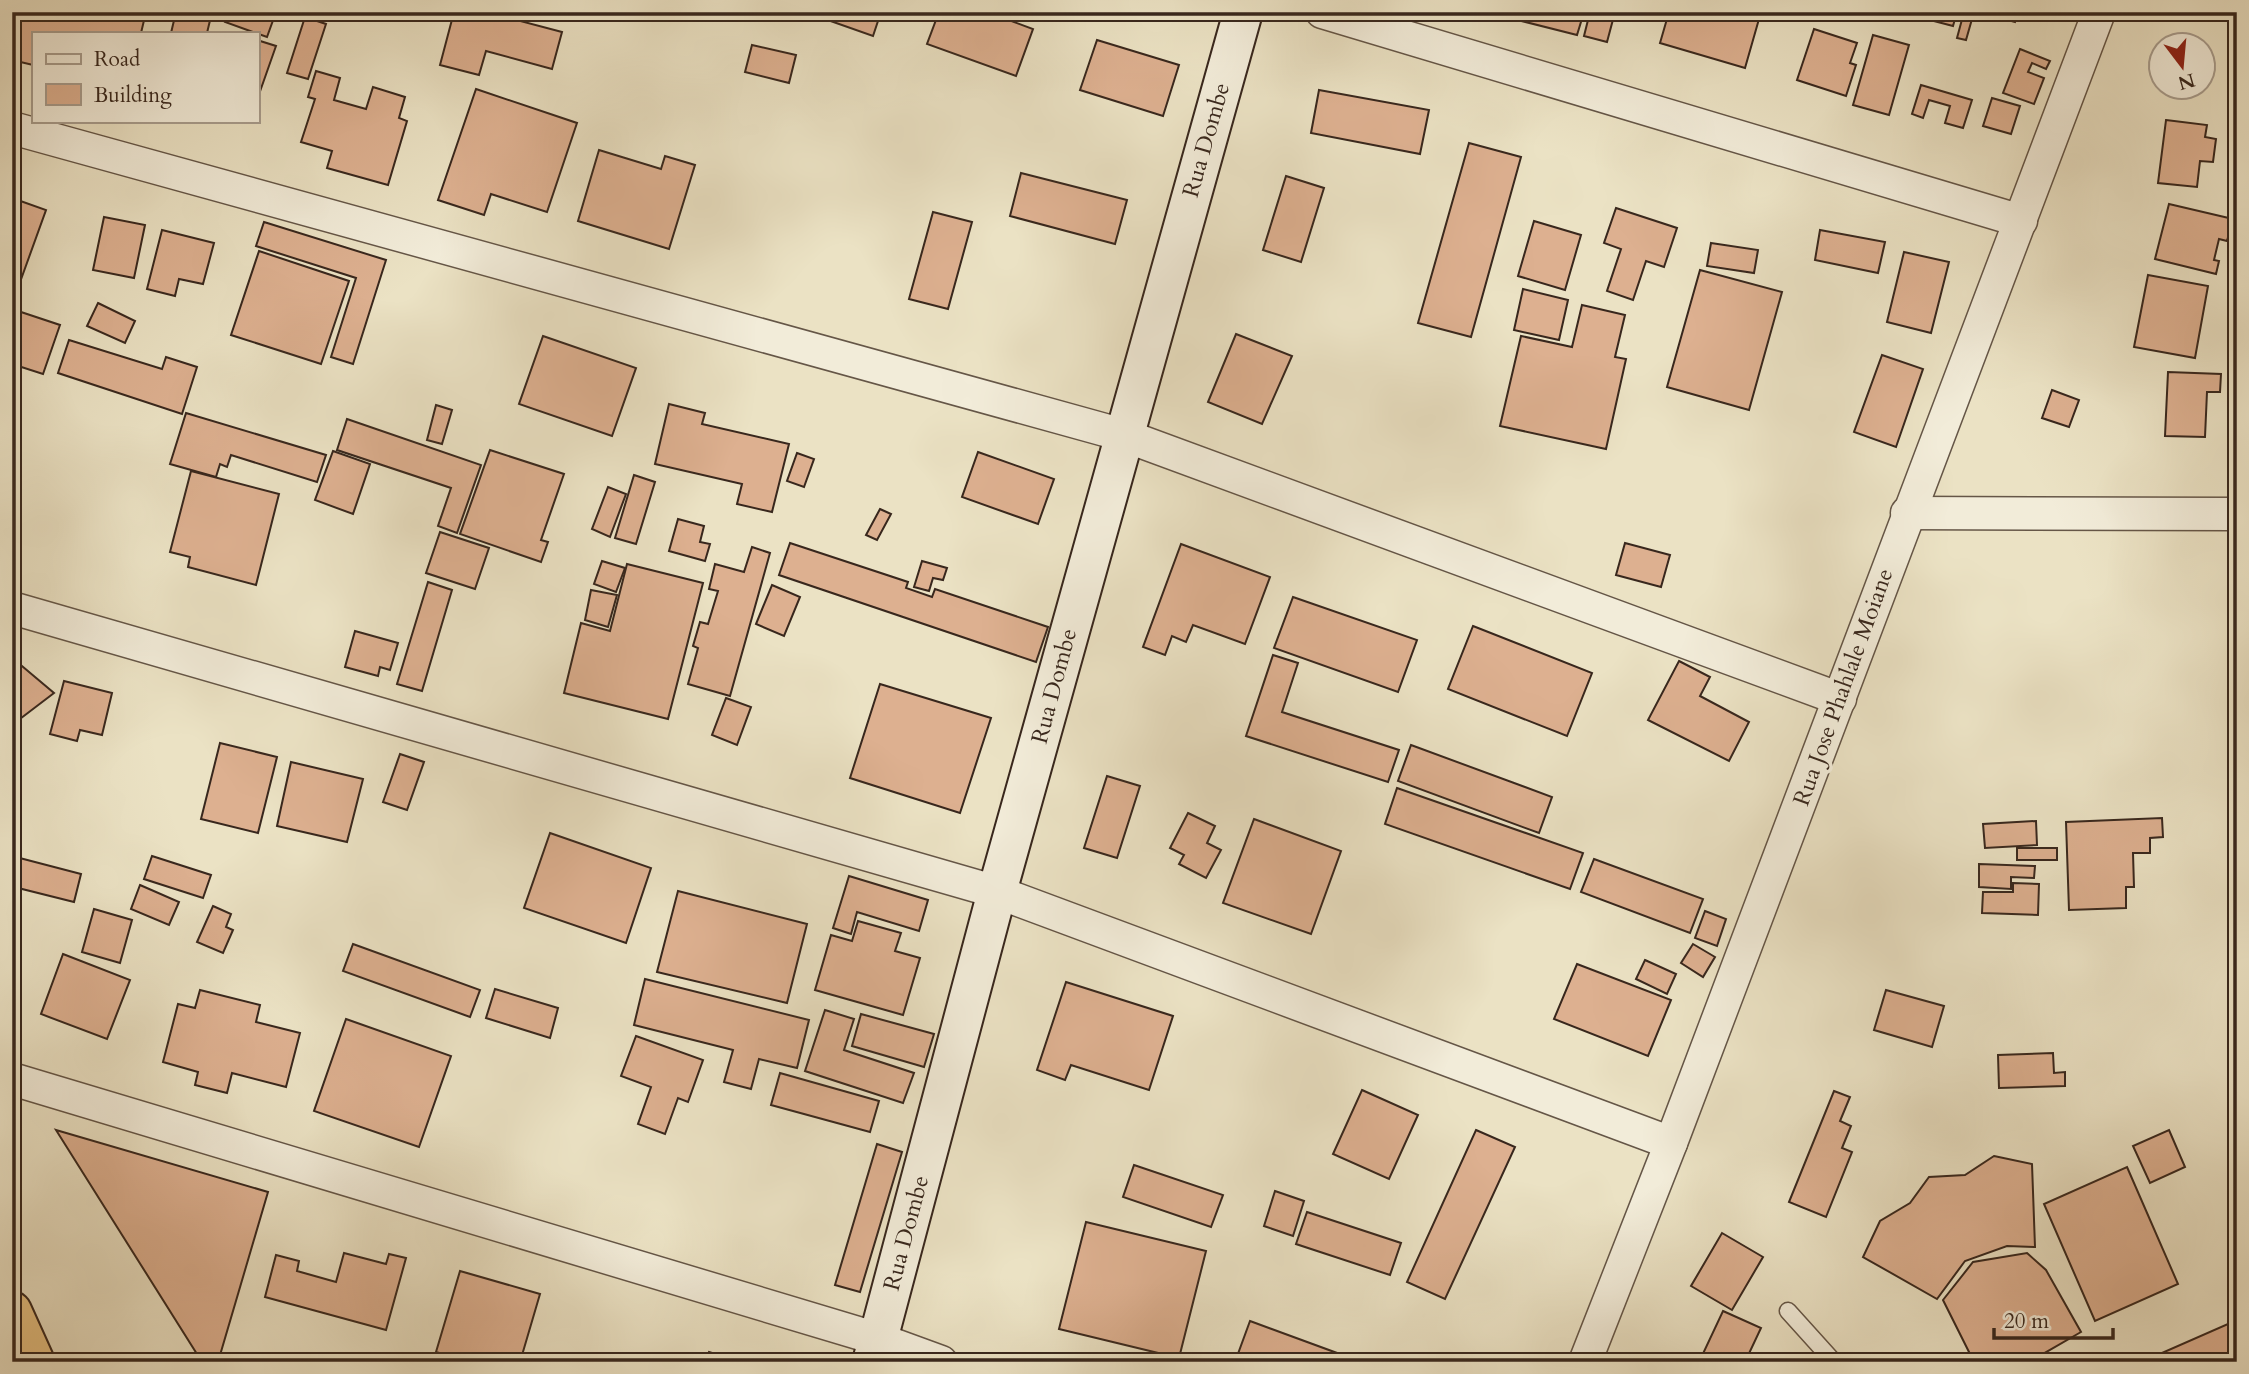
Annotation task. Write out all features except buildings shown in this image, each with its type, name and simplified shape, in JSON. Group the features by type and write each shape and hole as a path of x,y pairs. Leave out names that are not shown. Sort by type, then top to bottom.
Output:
{"highway":[{"path":"12,1311 35,1362"}],"street":[{"name":"Rua Dombe","path":"874,1350 1123,435 1243,12"},
{"path":"1322,12 2021,221"},
{"name":"Rua Jose Phahlale Moiane","path":"1585,1362 1840,699 1907,513 2021,221 2098,12"},
{"path":"12,128 1123,435 1840,699"},
{"path":"1907,513 2237,514"},
{"path":"12,608 997,892 1671,1143"},
{"path":"12,1079 874,1350 941,1362"}],"lane":[{"path":"1788,1311 1834,1362"}]}
